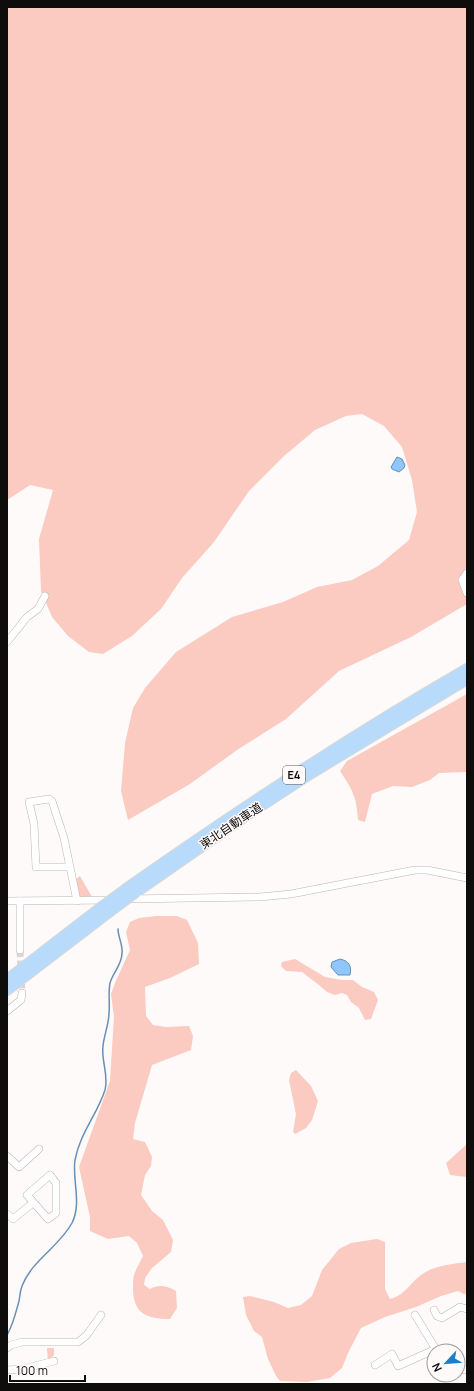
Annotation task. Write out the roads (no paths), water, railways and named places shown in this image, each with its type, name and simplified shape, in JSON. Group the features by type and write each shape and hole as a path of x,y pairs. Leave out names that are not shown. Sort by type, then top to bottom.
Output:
{"highway":[{"name":"東北自動車道","path":"7,990 109,912 131,891 243,808 308,765 467,669"},
{"name":"東北自動車道","path":"7,980 99,909 131,891 306,776 467,679"}],"street":[{"path":"467,573 462,580 467,593"},
{"path":"7,642 27,617 38,609 45,596"},
{"path":"70,867 36,867 34,824 29,802 49,799 52,801 64,838 70,867 77,901"},
{"path":"7,901 260,897 291,894 415,870 427,870 467,878"},
{"path":"20,901 20,950"},
{"path":"7,1011 21,1000 22,993"},
{"path":"7,1156 19,1167 39,1149"},
{"path":"50,1175 56,1183 56,1213 48,1219 33,1203 27,1195 50,1175"},
{"path":"7,1214 13,1219 33,1203"},
{"path":"434,1310 437,1316 442,1318 460,1307 467,1309"},
{"path":"7,1348 11,1345 22,1342 78,1342 86,1336 100,1315"},
{"path":"415,1315 433,1343"},
{"path":"375,1365 392,1354 398,1366 426,1355"},
{"path":"7,1370 23,1369 54,1361"}],"water":[{"path":"397,457 402,459 405,465 399,472 391,467"},
{"path":"340,959 349,964 351,969 350,975 338,975 331,967 332,962"}],"waterway":[{"path":"7,1335 14,1318 21,1288 26,1277 67,1232 75,1215 77,1200 74,1168 77,1150 102,1099 106,1084 103,1046 109,1017 109,990 113,975 122,957 122,947 118,929"}],"tunnel":[{"path":"20,950 22,993"}]}
